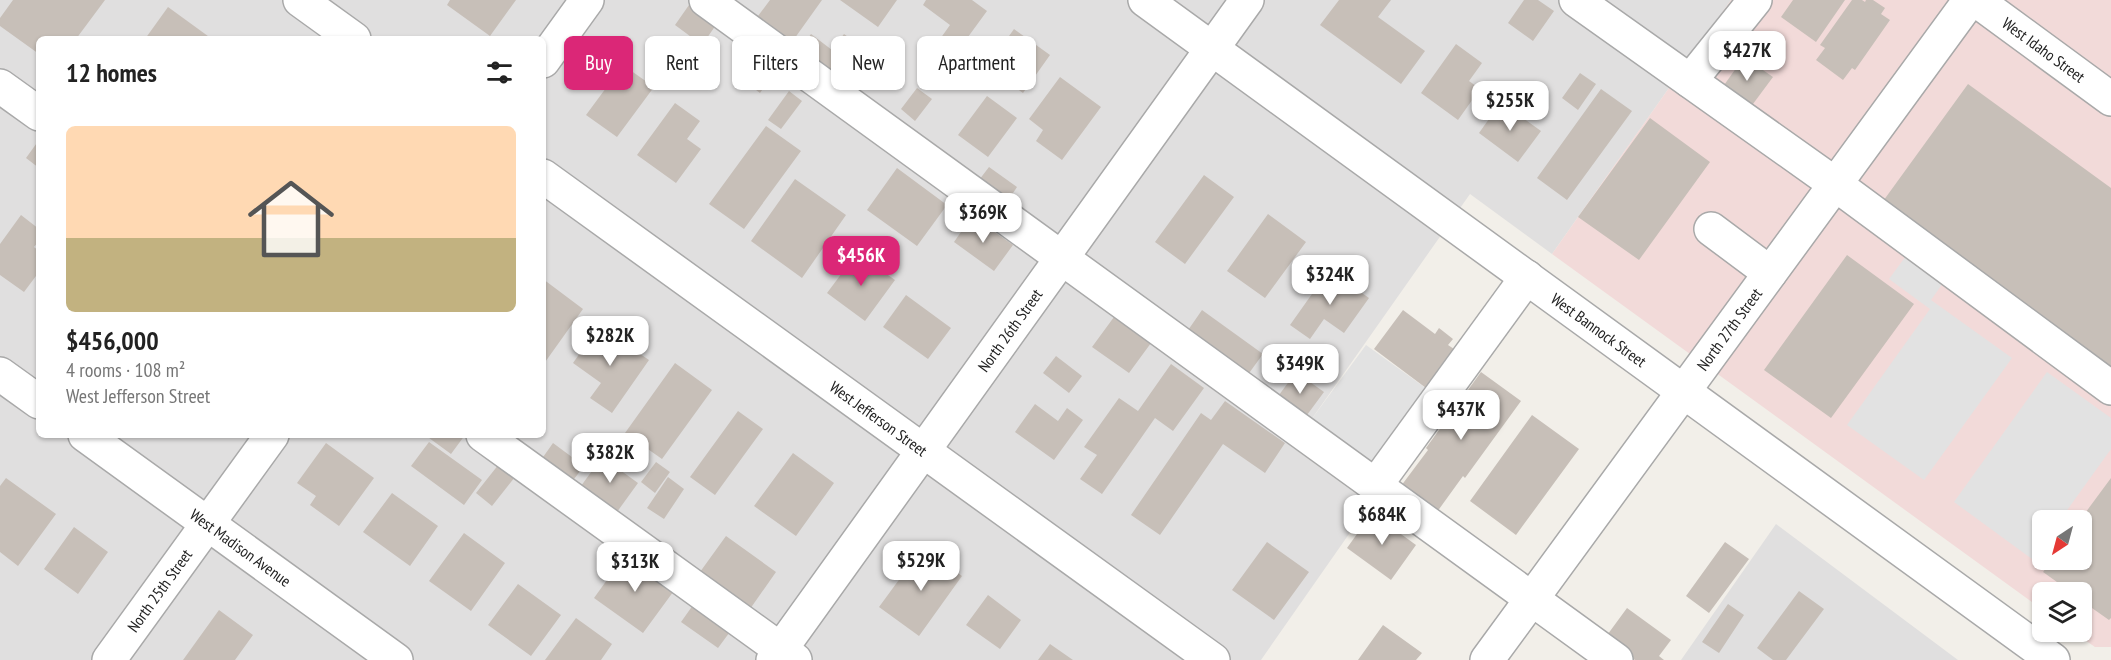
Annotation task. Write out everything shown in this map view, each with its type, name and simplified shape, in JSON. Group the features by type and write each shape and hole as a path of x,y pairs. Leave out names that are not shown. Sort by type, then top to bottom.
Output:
{"street":[{"path":"300,0 350,36"},
{"path":"546,57 587,0"},
{"path":"705,0 1616,660"},
{"name":"West Bannock Street","path":"1145,0 2053,660"},
{"name":"North 26th Street","path":"783,656 923,450 1247,0"},
{"path":"1576,0 1835,184 2111,388"},
{"path":"1690,81 1755,0"},
{"name":"North 27th Street","path":"1487,660 1970,0"},
{"name":"West Idaho Street","path":"1976,0 2111,99"},
{"path":"0,86 36,112"},
{"name":"West Jefferson Street","path":"546,178 1213,660"},
{"path":"1711,229 1770,273"},
{"path":"1375,486 1527,277"},
{"path":"0,374 36,400"},
{"name":"West Madison Avenue","path":"89,438 396,660"},
{"name":"North 25th Street","path":"109,660 270,438"},
{"path":"487,438 783,656"}],"shaded area":[{"path":"0,0 1731,0 1552,254 1470,194 1292,447 1370,504 1261,660 0,660"},
{"path":"1731,0 2111,0 2111,647 2095,647 2088,642 2092,642 2092,582 2032,582 2032,602 1552,254"},
{"path":"1906,256 1943,283 1931,300 2012,358 1924,480 1847,425 1930,309 1889,279"},
{"path":"1366,345 1427,389 1372,464 1311,420"},
{"path":"2047,372 2111,418 2111,449 2067,510 2032,510 2032,559 1954,502"},
{"path":"1776,524 1958,660 1681,660"}],"building":[{"path":"13,0 105,0 78,36 36,36 36,52 0,26 0,18"},
{"path":"450,0 516,0 490,36 447,5"},
{"path":"770,0 822,0 796,36 769,36 752,24"},
{"path":"840,0 897,0 878,27"},
{"path":"926,0 972,0 987,11 969,36 942,36 950,25 923,5"},
{"path":"1339,0 1391,0 1378,17 1425,51 1401,84 1320,25"},
{"path":"1524,0 1538,0 1554,11 1533,41 1508,23"},
{"path":"1793,0 1845,0 1816,42 1781,17"},
{"path":"1852,0 1865,2 1873,0 1885,8 1881,14 1890,20 1855,70 1852,68 1843,80 1816,60 1825,48 1820,45"},
{"path":"689,5 716,25 708,36 690,36 675,25"},
{"path":"168,7 208,36 147,36"},
{"path":"1014,29 1024,36 1009,36"},
{"path":"819,40 831,49 831,77 819,69"},
{"path":"1456,44 1482,63 1469,81 1480,89 1458,120 1421,93"},
{"path":"1036,45 1050,55 1036,75"},
{"path":"1744,57 1773,77 1750,108 1722,88"},
{"path":"633,72 645,81 645,90 652,90 617,137 586,115 604,90 633,90"},
{"path":"1580,73 1596,84 1578,110 1562,98"},
{"path":"1060,77 1101,107 1062,160 1036,141 1043,130 1029,119"},
{"path":"1968,84 2111,188 2111,372 1881,204"},
{"path":"917,88 932,99 915,121 901,109"},
{"path":"1601,89 1632,111 1567,200 1537,178"},
{"path":"789,91 802,101 781,129 768,120"},
{"path":"987,96 1017,118 988,157 958,135"},
{"path":"1501,102 1541,131 1518,162 1479,133"},
{"path":"675,103 700,121 687,139 701,149 676,183 637,155"},
{"path":"1650,118 1710,162 1639,260 1578,217"},
{"path":"766,126 801,151 744,229 709,204"},
{"path":"36,144 36,166 26,158"},
{"path":"989,167 1017,187 1005,205 976,184"},
{"path":"897,168 947,205 917,246 867,210"},
{"path":"1204,175 1234,197 1185,264 1155,242"},
{"path":"795,179 846,215 802,278 751,241"},
{"path":"1268,214 1306,242 1265,298 1227,271"},
{"path":"21,215 36,227 34,247 36,249 36,276 24,292 0,275 0,244"},
{"path":"972,216 1013,245 994,271 954,242"},
{"path":"857,253 895,280 865,321 827,293"},
{"path":"1847,255 1914,304 1831,418 1764,370"},
{"path":"1329,270 1369,298 1344,333 1324,319 1310,339 1290,325"},
{"path":"546,281 583,309 546,361"},
{"path":"906,295 951,328 928,359 883,327"},
{"path":"1202,310 1263,354 1244,380 1184,336"},
{"path":"1403,310 1435,334 1439,328 1453,339 1448,345 1454,349 1426,388 1374,349"},
{"path":"1114,317 1151,343 1129,373 1092,347"},
{"path":"599,326 649,360 612,413 590,398 601,383 573,363"},
{"path":"1056,356 1082,376 1069,393 1043,373"},
{"path":"675,363 712,390 662,459 625,433"},
{"path":"1171,364 1204,388 1173,431 1155,418 1102,494 1080,479 1097,455 1084,447 1119,398 1138,411"},
{"path":"1296,372 1324,392 1304,419 1276,399"},
{"path":"1481,372 1521,401 1465,478 1463,476 1437,512 1401,486"},
{"path":"1225,401 1285,443 1265,473 1223,444 1160,535 1131,515 1201,413 1211,420"},
{"path":"1035,404 1058,421 1067,408 1083,420 1054,460 1015,432"},
{"path":"738,411 763,429 715,495 690,477"},
{"path":"1532,415 1579,449 1516,535 1470,501"},
{"path":"429,438 463,438 451,454"},
{"path":"429,442 482,480 464,505 411,466"},
{"path":"326,443 374,478 339,526 310,505 316,496 297,483"},
{"path":"553,443 584,466 571,483 541,460"},
{"path":"793,453 834,483 796,536 754,506"},
{"path":"602,457 638,483 617,512 581,486"},
{"path":"656,462 670,472 655,493 641,482"},
{"path":"499,464 515,477 492,506 476,493"},
{"path":"668,477 684,489 664,519 647,508"},
{"path":"6,478 56,514 18,566 0,552 0,486"},
{"path":"2111,478 2111,618 2109,620 2092,608 2092,582 2057,582 2043,572 2044,570 2092,570 2092,510 2087,510"},
{"path":"392,493 438,526 410,566 363,532"},
{"path":"1372,513 1416,545 1391,580 1347,548"},
{"path":"74,527 108,552 78,594 44,569"},
{"path":"464,533 505,563 471,611 429,581"},
{"path":"726,536 776,572 750,609 700,572"},
{"path":"1267,542 1309,572 1274,620 1232,590"},
{"path":"1725,542 1749,559 1709,613 1686,596"},
{"path":"923,547 962,576 919,636 879,607"},
{"path":"627,552 676,588 643,633 594,598"},
{"path":"518,584 561,615 531,656 488,625"},
{"path":"1799,591 1824,609 1786,660 1773,660 1757,648"},
{"path":"988,595 1021,620 1000,649 966,625"},
{"path":"698,598 735,625 718,648 681,622"},
{"path":"1728,604 1744,615 1719,653 1702,642"},
{"path":"1627,608 1671,640 1659,656 1664,660 1635,660 1605,638"},
{"path":"219,610 253,635 235,660 183,660"},
{"path":"576,618 612,644 601,660 545,660"},
{"path":"1383,625 1422,653 1416,660 1358,660"},
{"path":"1050,644 1073,660 1038,660"}]}
